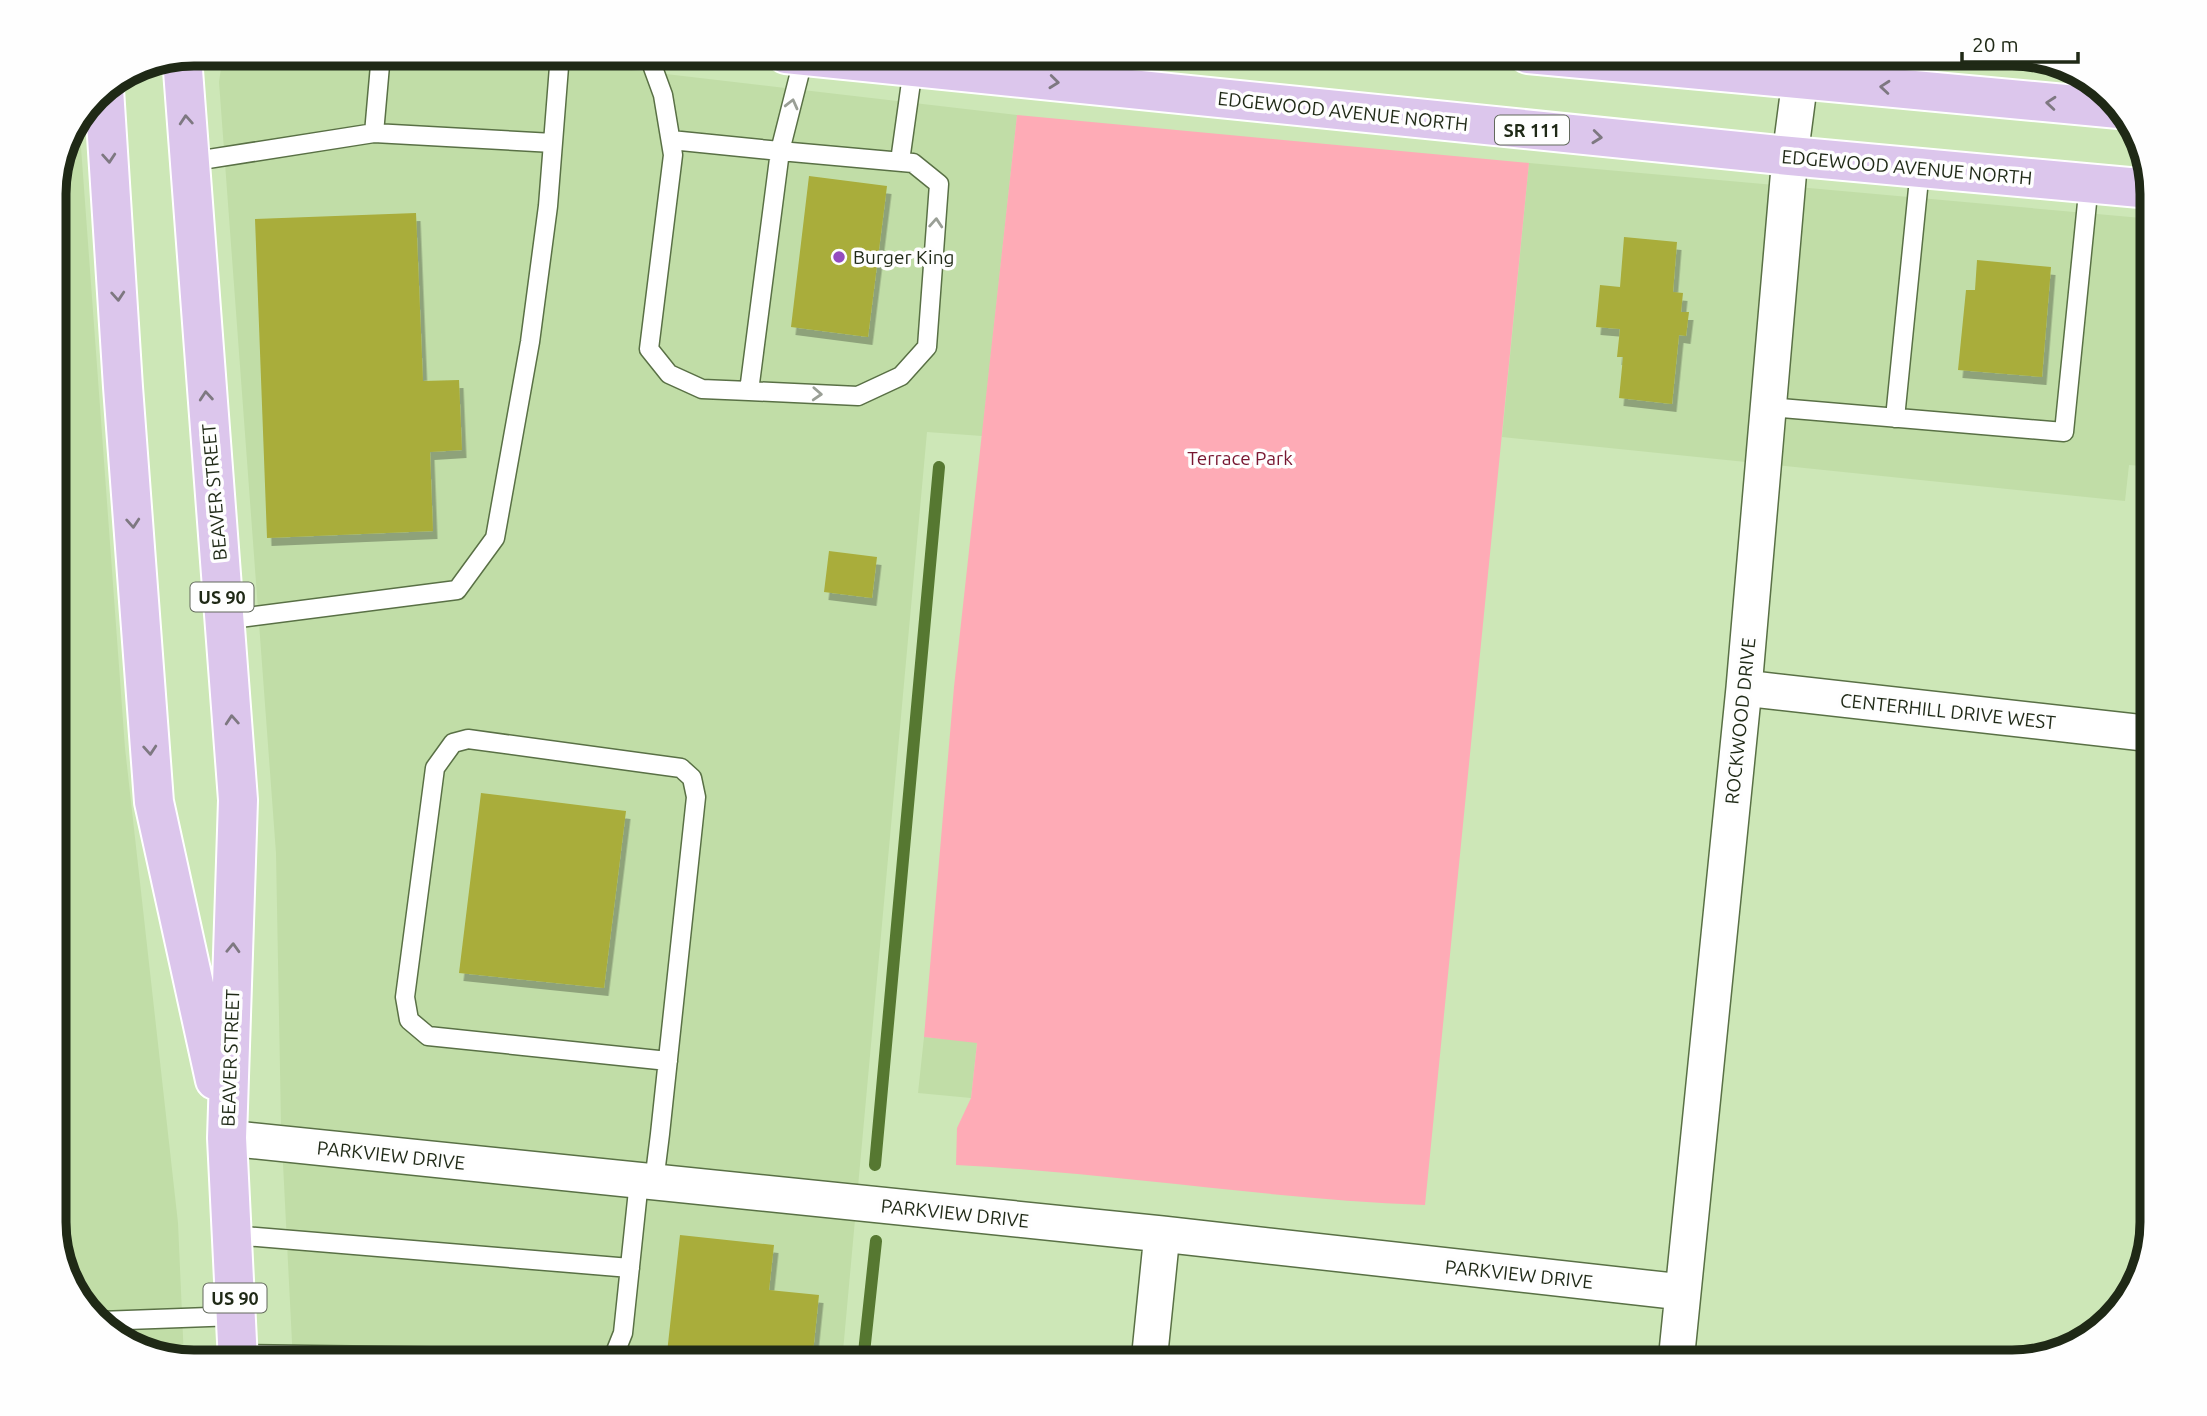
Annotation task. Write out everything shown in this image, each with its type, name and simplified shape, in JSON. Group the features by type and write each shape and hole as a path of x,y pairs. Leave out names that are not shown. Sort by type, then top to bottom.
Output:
{"main road":[{"path":"1784,66 2106,107"},
{"name":"BEAVER STREET","path":"183,67 238,800 227,1138 238,1350"},
{"name":"EDGEWOOD AVENUE NORTH","path":"966,67 1790,156 2140,188"},
{"name":"BEAVER STREET","path":"105,103 154,802 227,1138"}],"street":[{"name":"ROCKWOOD DRIVE","path":"1677,1350 1744,688 1790,156 1802,67"},
{"name":"CENTERHILL DRIVE WEST","path":"1744,688 2140,733"},
{"name":"PARKVIEW DRIVE","path":"227,1138 1162,1234 1682,1292"},
{"path":"1150,1350 1162,1234"}],"lane":[{"path":"374,133 381,67"},
{"path":"224,620 457,590 495,538 530,342 548,206 559,67"},
{"path":"653,67 663,95 673,155 649,349 669,374 702,389 858,396 901,376 927,347 939,184 913,163 671,140"},
{"path":"749,391 793,67"},
{"path":"900,161 914,67"},
{"path":"189,162 374,133 553,143"},
{"path":"1895,418 1920,169"},
{"path":"1769,407 2064,432 2089,183"},
{"path":"616,1350 623,1333 630,1268 668,1061 696,797 692,778 681,768 468,739 453,743 435,768 405,997 409,1020 428,1036 668,1061"},
{"path":"232,1234 630,1268"},
{"path":"114,1321 236,1316"}],"shaded area":[{"path":"221,67 604,67 1017,115 982,436 927,432 843,1350 292,1350 281,1124 276,853 219,82"},
{"path":"80,138 125,748 178,1223 184,1349 154,1343 138,1336 104,1312 76,1270 67,1230 67,186 71,162"},
{"path":"1529,163 2140,218 2140,466 2129,465 2125,501 1502,437"},
{"path":"924,1037 977,1042 971,1098 918,1093"}],"green space":[{"name":"Terrace Park","path":"1017,115 1529,163 1425,1205 956,1165 957,1128 971,1098 977,1043 924,1037 954,687"}],"building":[{"name":"Burger King","path":"809,176 887,186 868,337 791,327"},
{"path":"416,213 423,381 459,380 462,450 430,452 433,531 267,538 255,219"},
{"path":"1624,237 1677,242 1673,292 1683,293 1681,312 1689,312 1686,336 1679,335 1672,404 1619,398 1623,357 1617,357 1620,329 1596,327 1600,285 1620,287"},
{"path":"1977,260 2051,267 2042,377 1958,370 1966,290 1975,290"},
{"path":"829,551 877,557 872,598 824,592"},
{"path":"481,793 626,811 604,988 459,973"},
{"path":"680,1235 774,1245 769,1290 819,1295 813,1350 667,1350"}],"waterway":[{"path":"875,1165 939,467"},
{"path":"864,1350 876,1241"}],"place":[{"name":"Burger King","path":"839,257"}]}
